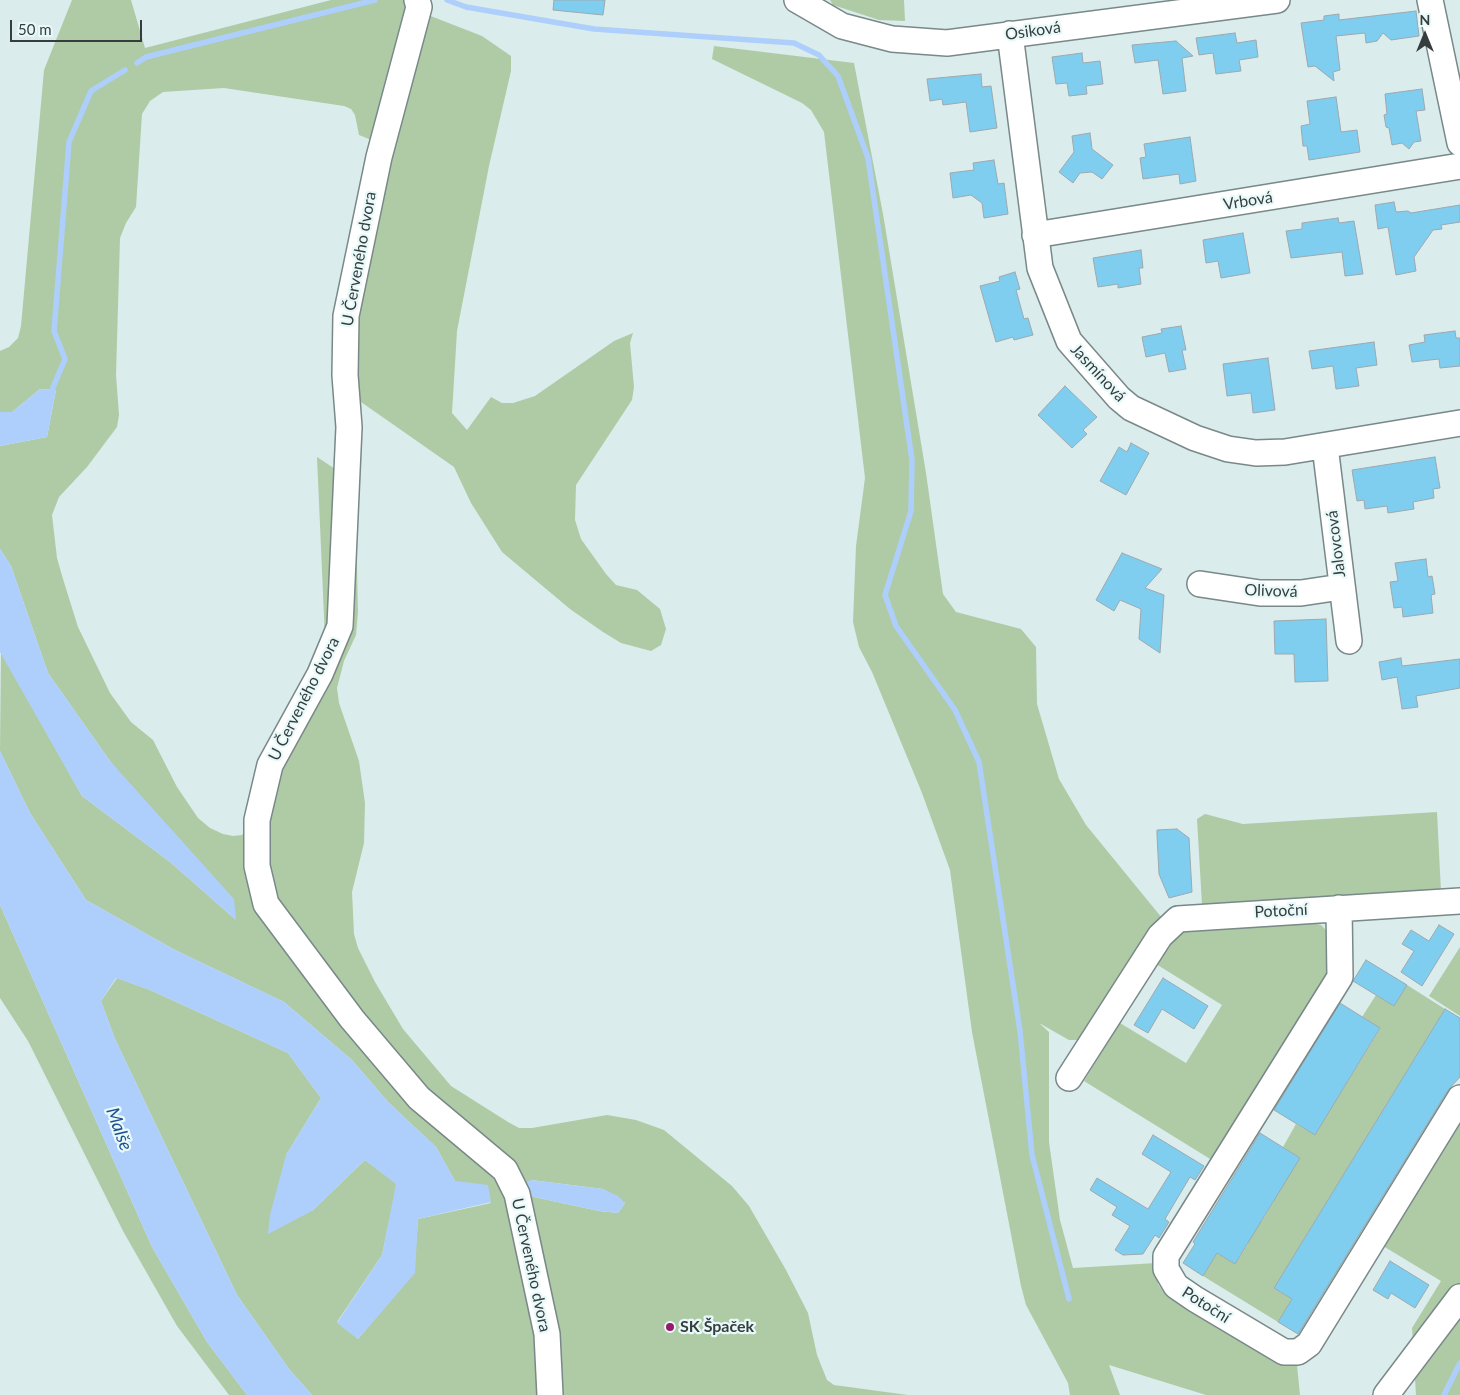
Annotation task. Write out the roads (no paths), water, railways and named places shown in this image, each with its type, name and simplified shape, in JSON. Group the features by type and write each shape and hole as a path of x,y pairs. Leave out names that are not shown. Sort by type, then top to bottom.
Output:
{"street":[{"name":"Osiková","path":"797,0 842,26 892,39 947,43 1277,0"},
{"path":"1430,0 1460,143"},
{"name":"U Červeného dvora","path":"417,1 419,8 379,157 346,316 344,375 349,427 340,626 320,674 270,765 257,820 257,866 266,904 352,1019 419,1098 505,1170 517,1194 547,1334 550,1395"},
{"name":"Jasmínová","path":"1010,34 1040,268 1069,341 1131,408 1195,438 1228,449 1256,452 1285,452 1460,423"},
{"name":"Vrbová","path":"1035,235 1460,166"},
{"name":"Jalovcová","path":"1325,446 1350,641"},
{"name":"Olivová","path":"1200,584 1260,593 1342,588"},
{"name":"Potoční","path":"1069,1078 1160,936 1178,919 1460,901"},
{"name":"Potoční","path":"1339,908 1340,977 1166,1256 1166,1269 1176,1286 1194,1299 1284,1352 1298,1352 1308,1344 1460,1098"},
{"path":"1386,1395 1460,1297"}],"water":[{"path":"40,389 56,390 47,437 0,446 0,412 12,412"},
{"path":"0,549 11,566 48,673 110,761 234,899 236,920 170,862 82,796 0,652"},
{"name":"Malše","path":"0,751 30,813 86,900 175,950 284,1002 352,1060 388,1102 436,1147 455,1181 488,1185 491,1202 418,1219 415,1273 358,1339 337,1323 382,1255 396,1184 365,1160 312,1211 268,1234 270,1215 286,1155 321,1098 288,1053 150,990 116,978 101,1001 115,1039 237,1295 289,1369 312,1395 247,1395 207,1342 152,1247 0,905"},
{"path":"531,1180 603,1189 618,1196 625,1203 618,1213 599,1211 534,1197 529,1194 527,1182"}],"waterway":[{"path":"137,63 146,57 375,0"},
{"path":"447,0 466,7 594,29 794,43 819,55 838,76 868,158 912,460 911,511 885,595 896,626 955,710 979,762 1020,1031 1032,1155 1069,1299"},
{"path":"49,397 65,359 54,331 69,142 91,91 125,70"},
{"path":"1444,1395 1460,1363"}],"place":[{"name":"SK Špaček","path":"670,1327"}]}
